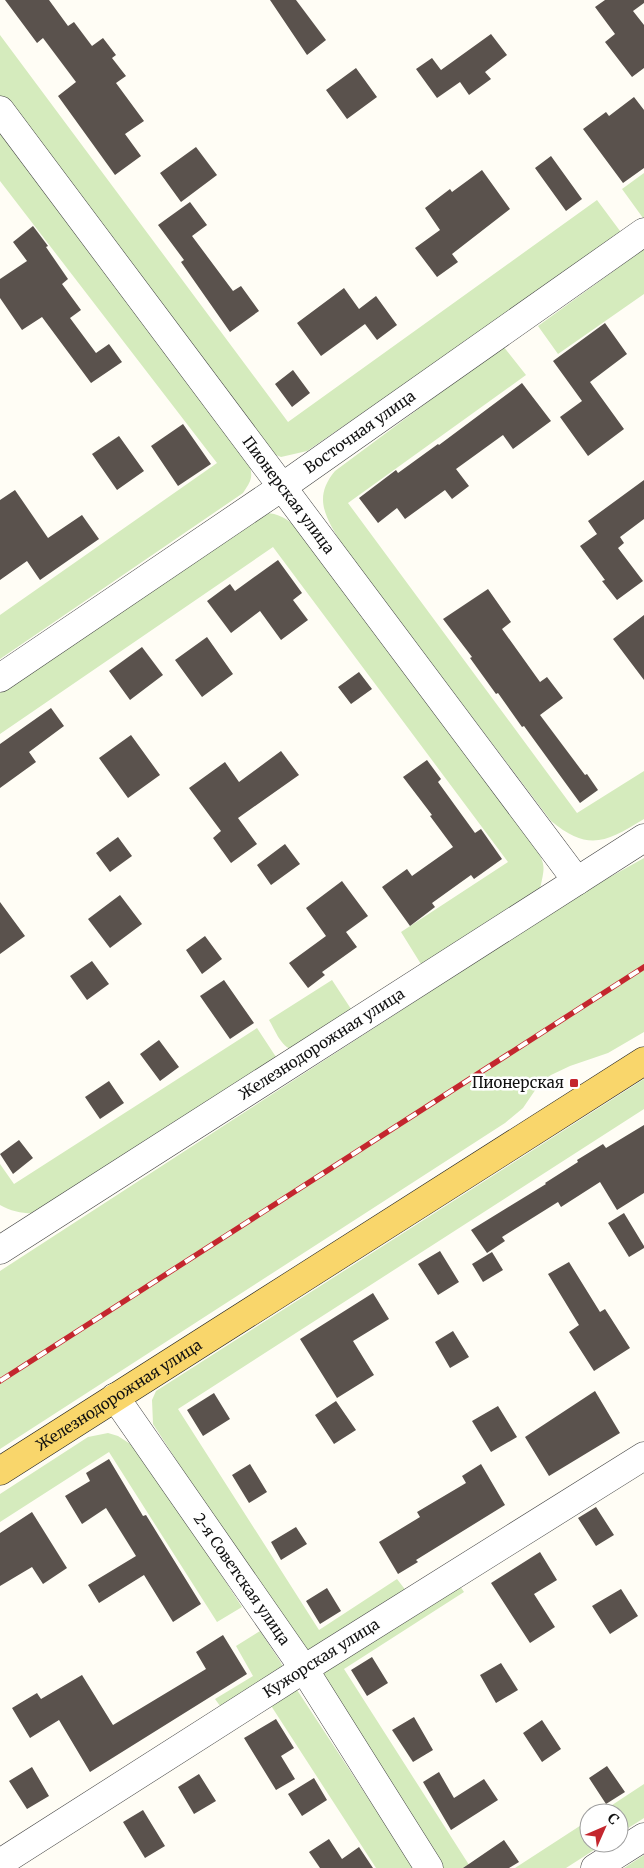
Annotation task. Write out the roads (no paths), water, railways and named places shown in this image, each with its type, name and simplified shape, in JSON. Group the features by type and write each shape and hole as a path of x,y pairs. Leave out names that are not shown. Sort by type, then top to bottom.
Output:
{"main road":[{"name":"Железнодорожная улица","path":"0,1471 644,1061"}],"street":[{"name":"Пионерская улица","path":"0,110 577,882"},
{"name":"Восточная улица","path":"0,678 282,487 644,232"},
{"name":"Железнодорожная улица","path":"2,1245 644,838"},
{"name":"2-я Советская улица","path":"115,1397 304,1669 429,1868"},
{"name":"Кужорская улица","path":"0,1863 304,1669 644,1456"},
{"path":"595,1868 644,1837"}],"railway":[{"path":"0,1381 644,967"}],"place":[{"name":"Пионерская","path":"574,1083"}]}
